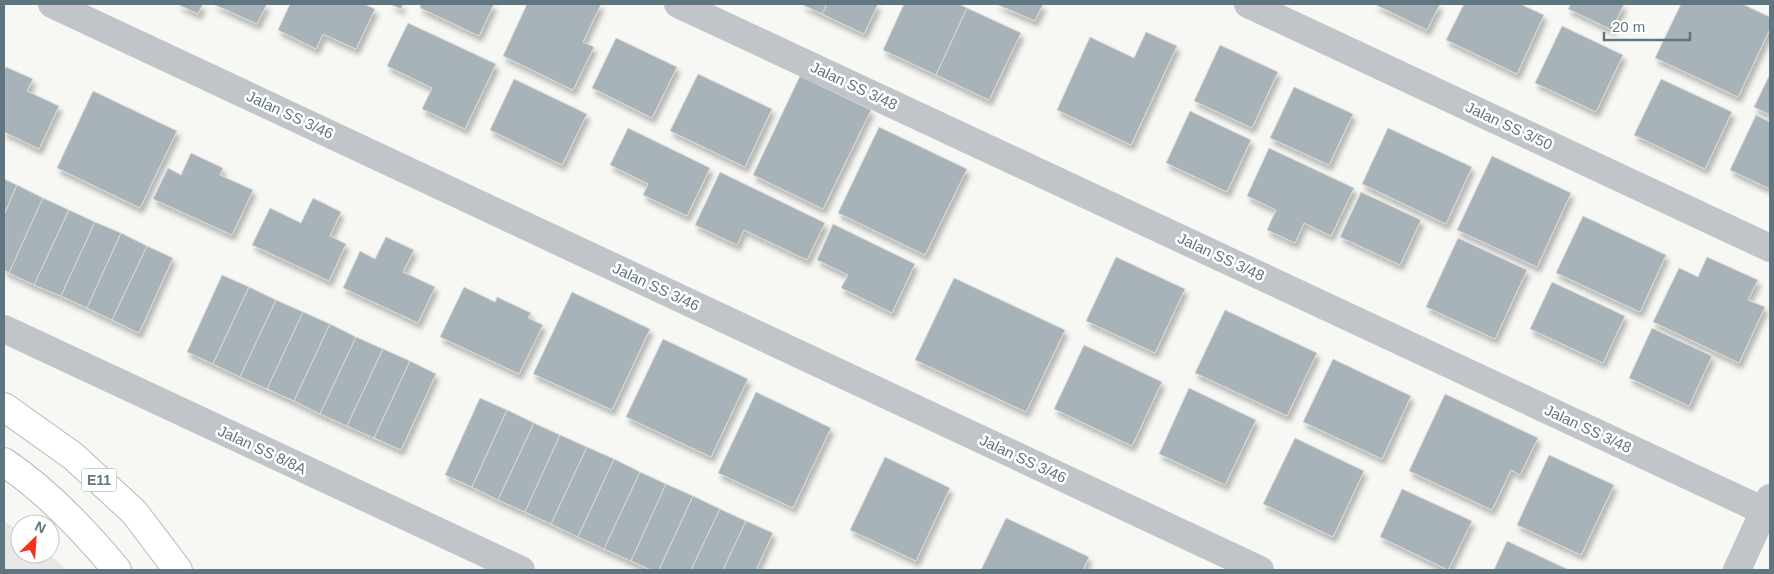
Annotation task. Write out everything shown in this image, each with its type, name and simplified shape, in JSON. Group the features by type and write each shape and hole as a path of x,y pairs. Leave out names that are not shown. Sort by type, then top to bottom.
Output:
{"highway":[{"name":"E11","path":"4,407 73,456 134,512 178,570"},
{"path":"4,462 21,474 74,521 117,570"}],"street":[{"name":"Jalan SS 3/46","path":"52,4 1260,570"},
{"name":"Jalan SS 3/48","path":"678,4 1767,504"},
{"name":"Jalan SS 3/50","path":"1248,4 1770,248"},
{"name":"Jalan SS 8/8A","path":"4,330 521,570"},
{"path":"1737,570 1767,504"}],"shaded area":[{"path":"4,521 10,525 10,564 60,564 67,570 4,570"}],"building":[{"path":"177,4 203,4 198,14"},
{"path":"213,4 267,4 257,24"},
{"path":"290,4 364,4 375,9 356,49 323,34 316,49 278,30"},
{"path":"390,4 403,4 401,9"},
{"path":"421,4 494,4 479,36 420,8"},
{"path":"527,4 601,4 583,42 594,47 573,90 503,56"},
{"path":"801,4 827,4 822,14"},
{"path":"827,4 878,4 864,34 822,14"},
{"path":"904,4 959,4 967,8 936,75 883,50"},
{"path":"996,4 1043,4 1035,21"},
{"path":"1374,4 1440,4 1427,30"},
{"path":"1464,4 1520,4 1544,15 1517,74 1446,40"},
{"path":"1571,4 1624,4 1612,30 1568,9"},
{"path":"1681,4 1742,4 1770,17 1770,29 1738,97 1655,58"},
{"path":"967,8 1021,33 989,100 936,75"},
{"path":"408,23 496,64 465,129 422,109 432,88 387,66"},
{"path":"1562,26 1623,55 1596,112 1535,83"},
{"path":"1146,32 1177,46 1131,145 1057,110 1090,37 1134,58"},
{"path":"616,38 677,67 652,118 592,88"},
{"path":"1220,45 1278,72 1252,128 1194,101"},
{"path":"6,67 33,79 27,91 59,106 39,149 4,132 4,71"},
{"path":"698,74 772,109 745,167 670,131"},
{"path":"1770,74 1770,115 1754,107"},
{"path":"800,76 871,110 823,209 753,175"},
{"path":"514,79 587,114 562,165 490,130"},
{"path":"1661,79 1732,112 1705,169 1634,135"},
{"path":"1294,87 1353,114 1329,165 1270,138"},
{"path":"93,91 177,131 140,208 57,168"},
{"path":"1190,111 1251,140 1227,192 1166,163"},
{"path":"1756,115 1770,122 1770,189 1730,170"},
{"path":"879,127 967,169 925,255 838,213"},
{"path":"628,128 710,168 687,216 643,195 648,184 610,165"},
{"path":"1388,128 1472,167 1446,224 1362,184"},
{"path":"1269,148 1354,188 1331,236 1304,223 1295,243 1267,230 1276,210 1247,196"},
{"path":"191,153 223,168 220,175 253,190 232,235 153,199 168,168 181,175"},
{"path":"1492,156 1571,193 1537,267 1457,230"},
{"path":"720,172 825,223 807,260 744,230 737,245 695,225"},
{"path":"4,179 17,185 4,215"},
{"path":"17,185 43,198 9,273 4,270 4,215"},
{"path":"1361,192 1421,220 1400,265 1340,237"},
{"path":"43,198 69,210 34,285 9,273"},
{"path":"313,198 341,212 330,236 346,244 329,281 252,245 270,208 301,223"},
{"path":"69,210 95,222 61,296 34,285"},
{"path":"1583,216 1666,255 1640,312 1556,273"},
{"path":"95,222 121,233 87,308 61,296"},
{"path":"833,224 915,264 892,313 841,288 848,275 817,260"},
{"path":"121,233 147,246 112,320 87,308"},
{"path":"386,237 414,250 403,272 435,287 418,323 343,288 360,251 375,259"},
{"path":"1458,238 1527,270 1495,339 1426,307"},
{"path":"147,246 173,258 139,333 112,320"},
{"path":"1116,257 1185,289 1155,353 1086,321"},
{"path":"1707,257 1758,280 1748,300 1765,307 1739,363 1653,322 1679,268 1698,277"},
{"path":"222,275 249,287 213,364 187,352"},
{"path":"954,278 1065,330 1026,412 915,360"},
{"path":"1552,282 1625,316 1603,363 1530,329"},
{"path":"249,287 276,300 240,377 213,364"},
{"path":"464,287 495,302 497,297 531,313 528,318 543,325 519,374 440,337"},
{"path":"572,292 650,329 612,410 533,374"},
{"path":"276,300 303,312 267,389 240,377"},
{"path":"1225,310 1317,353 1287,416 1195,373"},
{"path":"303,312 330,324 294,401 267,389"},
{"path":"330,324 356,337 320,414 294,401"},
{"path":"1652,328 1712,356 1689,406 1629,378"},
{"path":"356,337 383,349 347,426 320,414"},
{"path":"663,339 748,379 711,457 626,417"},
{"path":"1084,345 1162,382 1132,446 1054,409"},
{"path":"383,349 410,361 374,438 347,426"},
{"path":"1333,359 1411,396 1382,459 1303,422"},
{"path":"410,361 436,374 401,450 374,438"},
{"path":"1189,388 1256,420 1225,485 1159,454"},
{"path":"756,392 831,428 793,508 718,473"},
{"path":"1445,394 1538,438 1520,475 1511,470 1492,510 1409,471"},
{"path":"480,398 507,410 472,487 445,475"},
{"path":"507,410 534,423 498,500 472,487"},
{"path":"534,423 560,435 525,512 498,500"},
{"path":"560,435 587,447 551,524 525,512"},
{"path":"1295,438 1364,471 1333,537 1263,504"},
{"path":"587,447 614,459 578,537 551,524"},
{"path":"1549,455 1614,485 1581,555 1517,525"},
{"path":"885,457 950,488 916,561 850,530"},
{"path":"614,459 640,472 604,549 578,537"},
{"path":"640,472 666,484 631,561 604,549"},
{"path":"666,484 693,496 659,570 651,570 631,561"},
{"path":"1402,489 1472,521 1448,570 1380,537"},
{"path":"693,496 720,509 691,570 659,570"},
{"path":"720,509 746,521 723,570 691,570"},
{"path":"1006,518 1089,557 1083,570 981,570"},
{"path":"746,521 773,533 756,570 723,570"},
{"path":"1507,541 1569,570 1494,570"}]}
